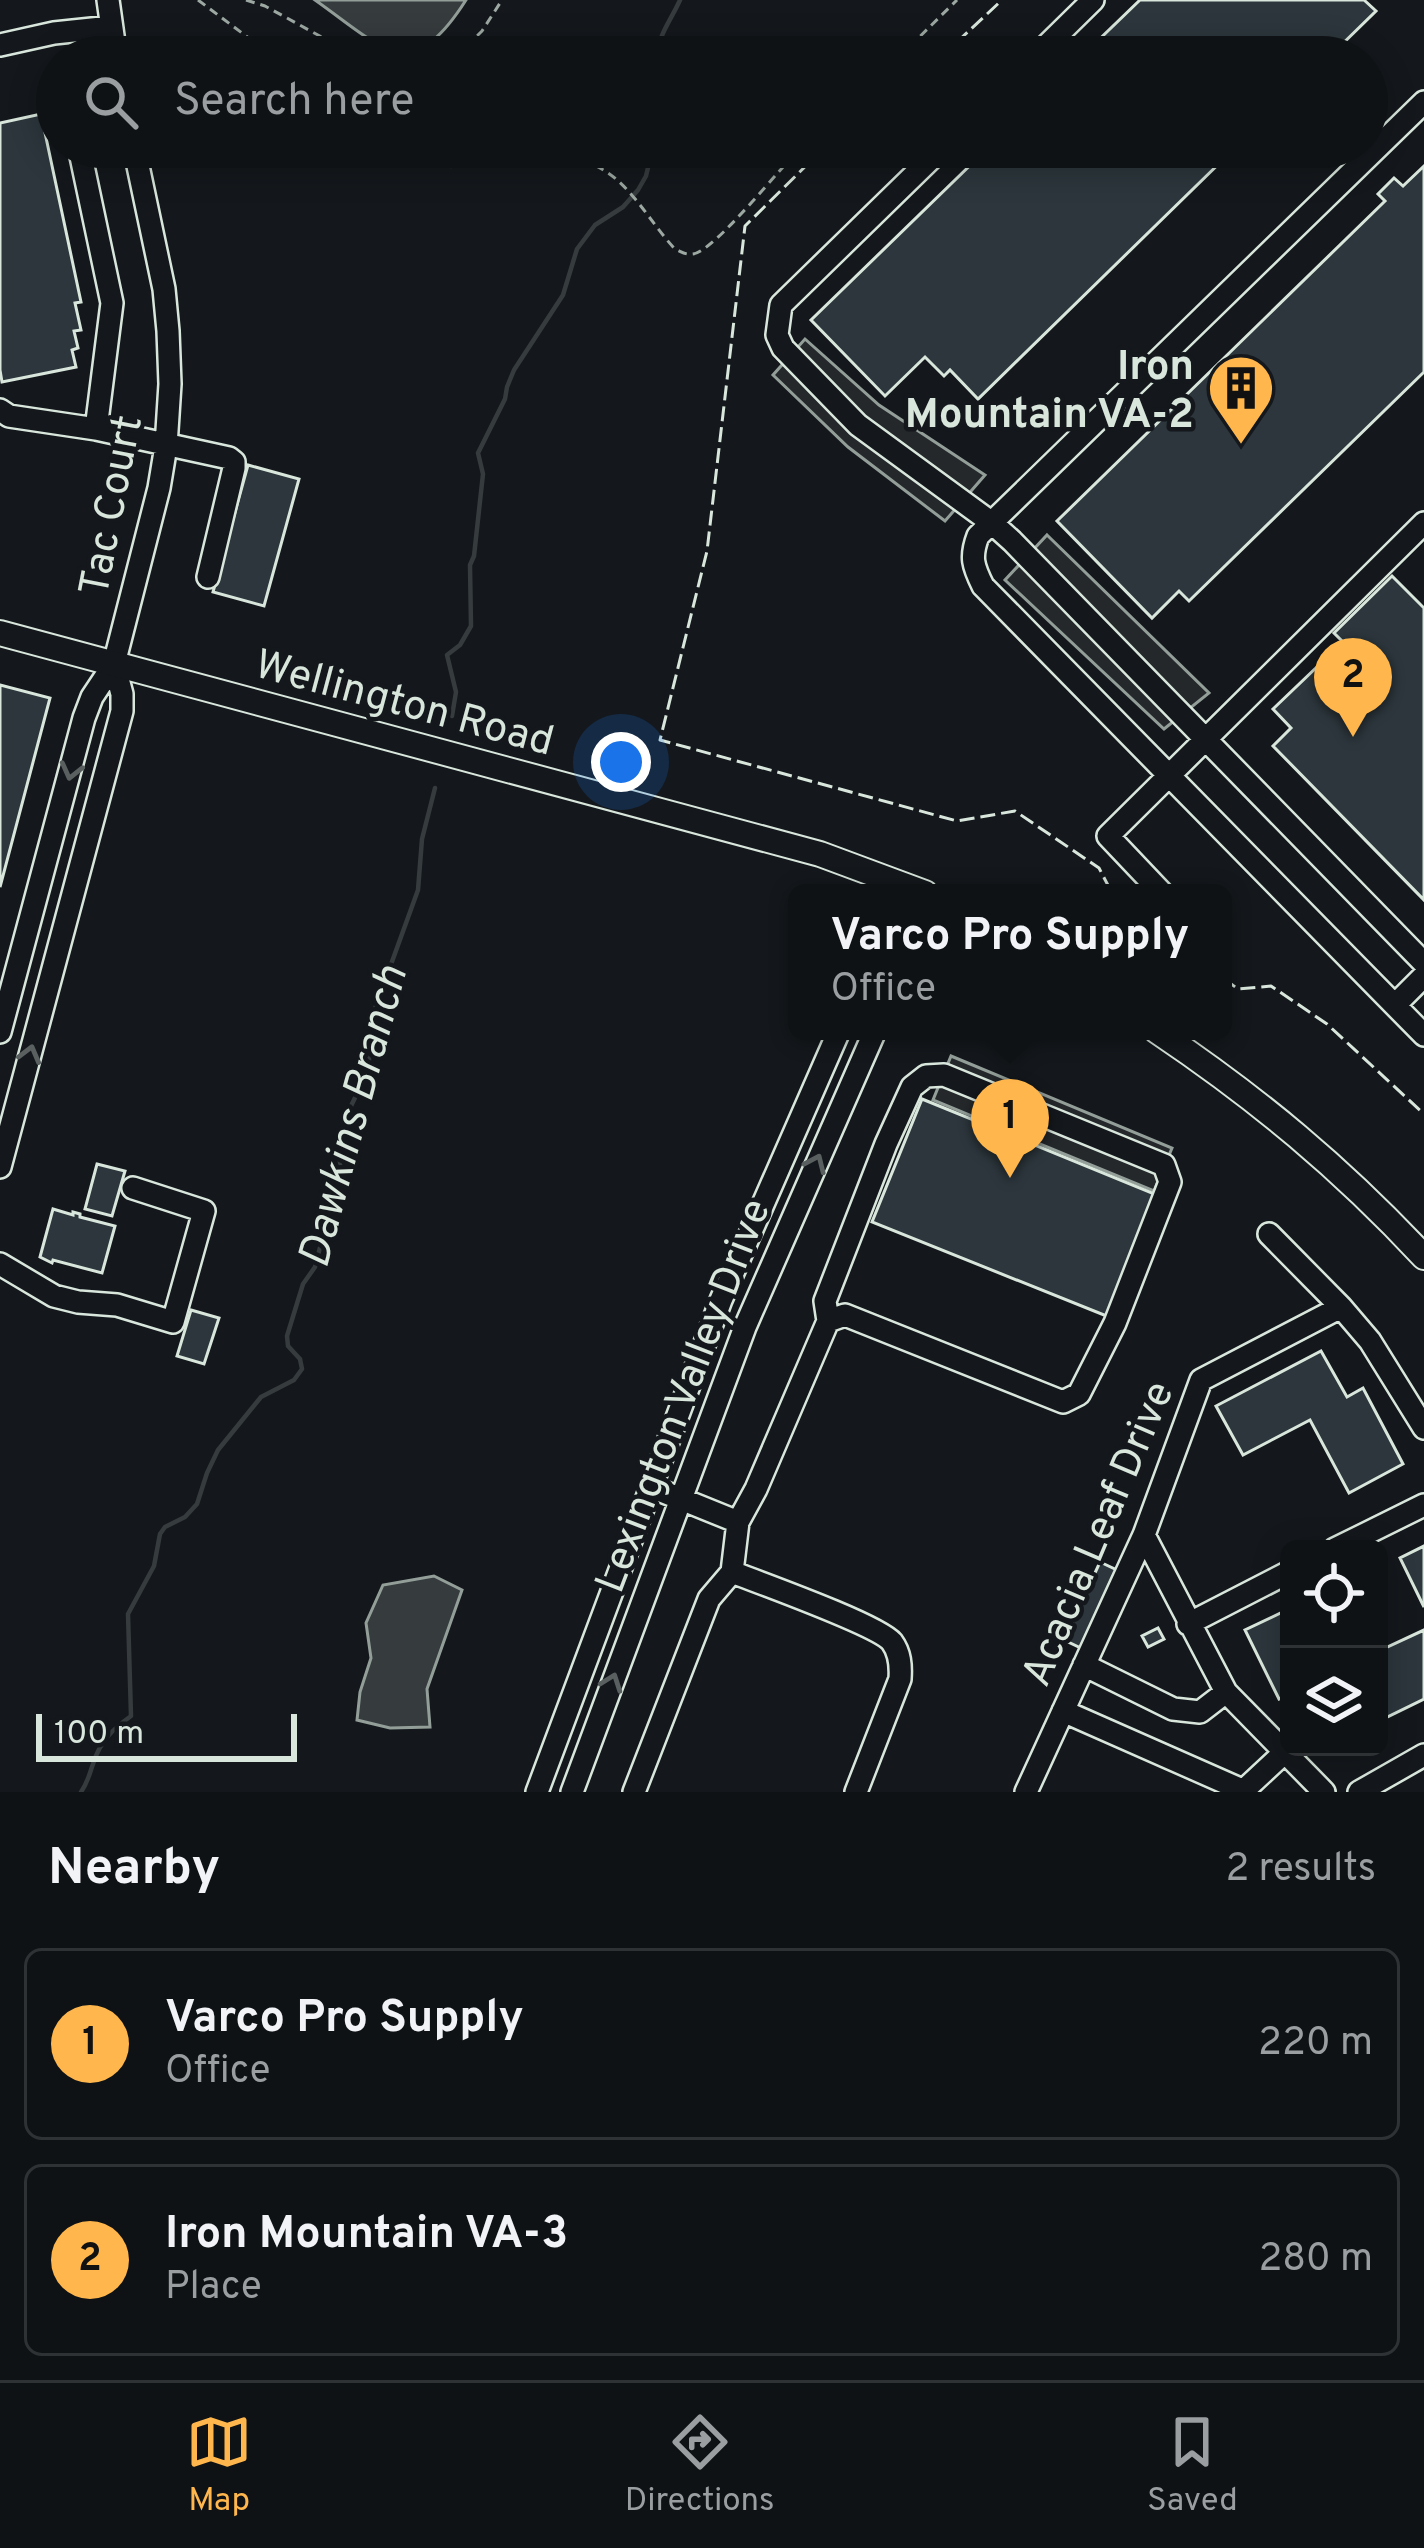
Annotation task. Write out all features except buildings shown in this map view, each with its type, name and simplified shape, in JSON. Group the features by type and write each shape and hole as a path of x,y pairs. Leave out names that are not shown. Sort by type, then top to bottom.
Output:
{"main road":[{"name":"Wellington Road","path":"0,633 820,854 900,884"},
{"path":"1169,1040 1289,1126 1424,1257"}],"street":[{"path":"108,0 112,36"},
{"path":"1056,36 1093,0"},
{"path":"40,36 111,27"},
{"path":"0,45 36,37"},
{"path":"1388,136 1424,101"},
{"path":"83,168 112,303 96,429"},
{"name":"Tac Court","path":"114,664 159,488 170,384 164,289 138,168"},
{"path":"922,168 782,305 777,335 783,348 858,424 992,523 1424,963"},
{"path":"1355,168 978,536 972,564 983,586 1424,1035"},
{"path":"0,410 9,416 96,429 234,462 208,577"},
{"path":"1153,884 1108,836 1424,523"},
{"path":"0,1032 85,718 92,697 114,664"},
{"path":"0,1167 122,711 114,664"},
{"path":"1395,1005 1424,976"},
{"name":"Lexington Valley Drive","path":"537,1792 736,1264 835,1040"},
{"name":"Lexington Valley Drive","path":"572,1792 775,1255 871,1040"},
{"path":"634,1792 709,1599 732,1572 739,1522 828,1321 825,1301 912,1087 926,1076 944,1075 1164,1165 1170,1182 1115,1323 1079,1394 1063,1402 845,1315 828,1321"},
{"path":"0,1264 54,1296 118,1305 173,1322 204,1210 133,1187"},
{"path":"1269,1234 1370,1341 1424,1428"},
{"name":"Acacia Leaf Drive","path":"1025,1792 1144,1535 1202,1380 1341,1307"},
{"path":"649,1486 739,1522"},
{"path":"1353,1540 1424,1505"},
{"path":"1144,1535 1226,1692 1280,1747"},
{"path":"732,1572 890,1639 901,1661 900,1679 856,1792"},
{"path":"1188,1624 1280,1577"},
{"path":"1084,1665 1174,1708 1200,1712 1226,1692"},
{"path":"1063,1711 1242,1791 1281,1756"},
{"path":"1359,1792 1424,1755"},
{"path":"1289,1756 1324,1792"}],"path":[{"path":"198,0 246,36"},
{"path":"246,0 320,36"},
{"path":"477,36 502,0"},
{"path":"920,36 957,0"},
{"path":"599,168 613,176 675,249 694,254 723,232 782,168"}],"shaded area":[{"path":"315,0 466,0 436,36 365,36"},
{"path":"805,339 879,405 985,475 945,521 848,447 773,375"},
{"path":"1047,535 1209,693 1164,729 1005,580"},
{"path":"951,1056 1172,1148 1154,1191 933,1100"},
{"path":"434,1576 462,1590 427,1689 430,1727 390,1728 357,1720 371,1658 366,1623 383,1585"}],"waterway":[{"name":"Dawkins Branch","path":"662,36 680,0"},
{"name":"Dawkins Branch","path":"452,716 456,692 447,655 460,645 471,626 470,565 483,474 478,453 514,370 563,295 577,249 595,225 623,207 638,190 648,168"},
{"name":"Dawkins Branch","path":"81,1792 103,1742 131,1716 128,1614 154,1566 160,1534 197,1504 218,1450 261,1397 294,1380 302,1369 287,1336 303,1284 315,1267 341,1179 339,1150 351,1106 369,1069 373,1014 418,890 422,839 435,788"}],"fence":[{"path":"963,36 1002,0"},
{"path":"804,168 745,226 707,551 660,740 957,821 1015,811 1099,868 1107,884"},
{"path":"1232,985 1238,989 1271,986 1327,1024 1424,1114"}],"place":[{"name":"Iron Mountain VA-2","path":"1241,447"},
{"name":"Iron Mountain VA-3","path":"1353,737"},
{"name":"Varco Pro Supply","path":"1010,1178"}]}
